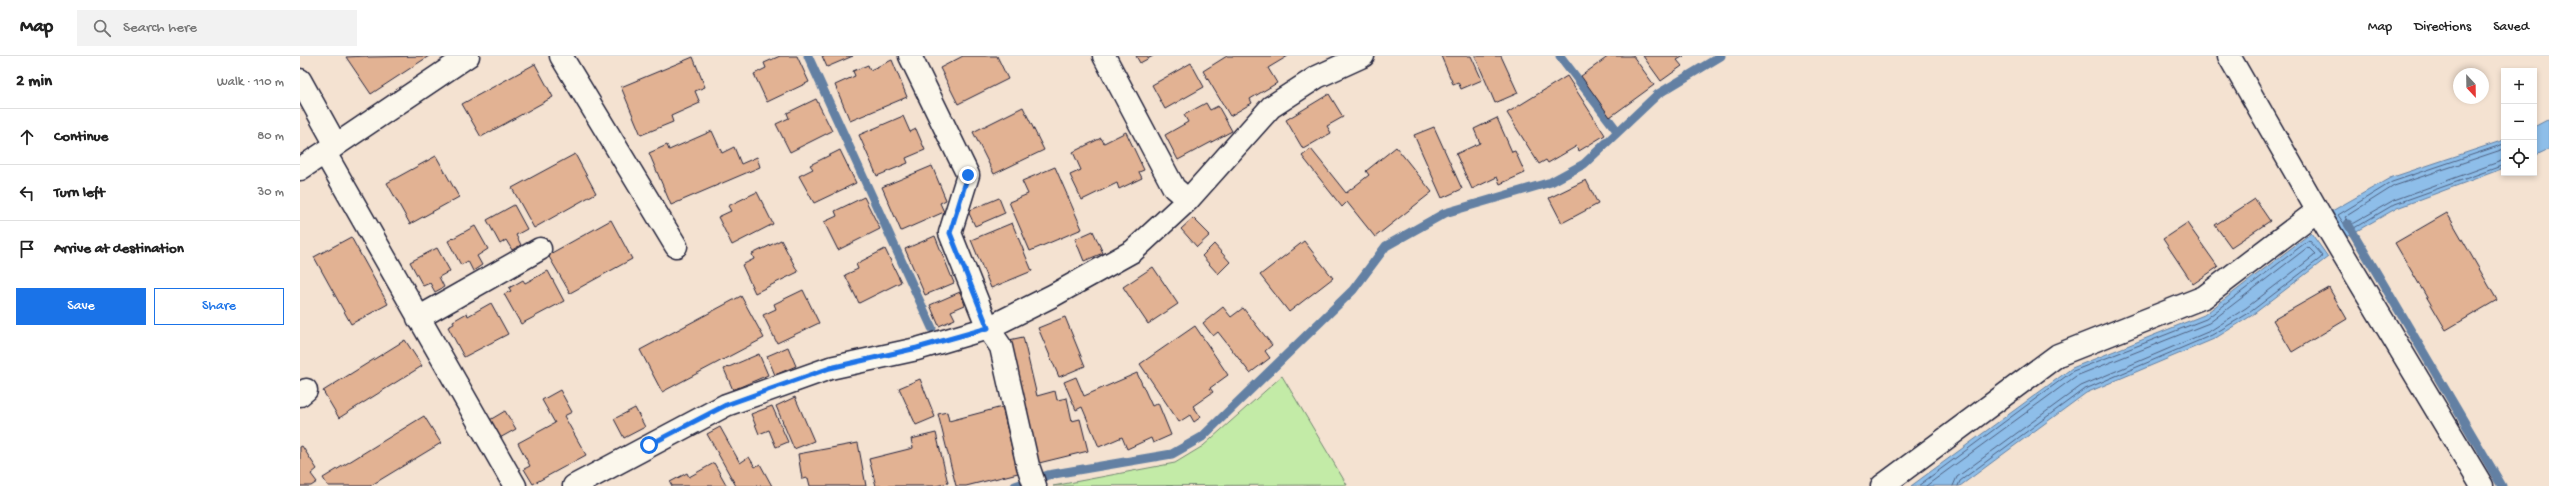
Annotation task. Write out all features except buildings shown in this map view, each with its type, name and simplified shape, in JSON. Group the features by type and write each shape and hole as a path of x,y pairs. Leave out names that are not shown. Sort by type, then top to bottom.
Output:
{"street":[{"path":"300,170 468,56"},
{"path":"560,56 676,246"},
{"path":"910,56 968,175 950,233 988,328 1001,347 1032,476"},
{"path":"1104,56 1174,188 1188,200"},
{"path":"574,486 726,405 830,368 917,348 988,328 1054,296 1134,251 1188,200 1271,107 1317,77 1363,56"},
{"path":"2229,56 2320,217 2482,486"},
{"path":"300,80 330,149 418,318 515,486"},
{"path":"1882,486 2058,355 2204,297 2320,217"},
{"path":"418,318 540,249"}],"green space":[{"path":"1282,376 1347,485 1053,486 1175,463 1203,446"}],"water":[{"path":"2549,119 2549,149 2537,155 2537,140 2537,125"},
{"path":"2501,141 2501,169 2397,208 2346,237 2332,211 2390,178"},
{"path":"2311,233 2328,257 2251,316 2214,339 2086,393 1960,486 1911,486 2072,368 2204,315"}],"waterway":[{"path":"808,56 932,328"},
{"path":"1560,56 1618,132"},
{"path":"1015,486 1048,475 1172,454 1202,437 1353,290 1386,246 1445,213 1551,182 1584,164 1658,94 1721,56"},
{"path":"2348,224 2502,486"}],"route":[{"path":"649,445 726,405 830,368 917,348 988,328 950,233 968,175"}]}
